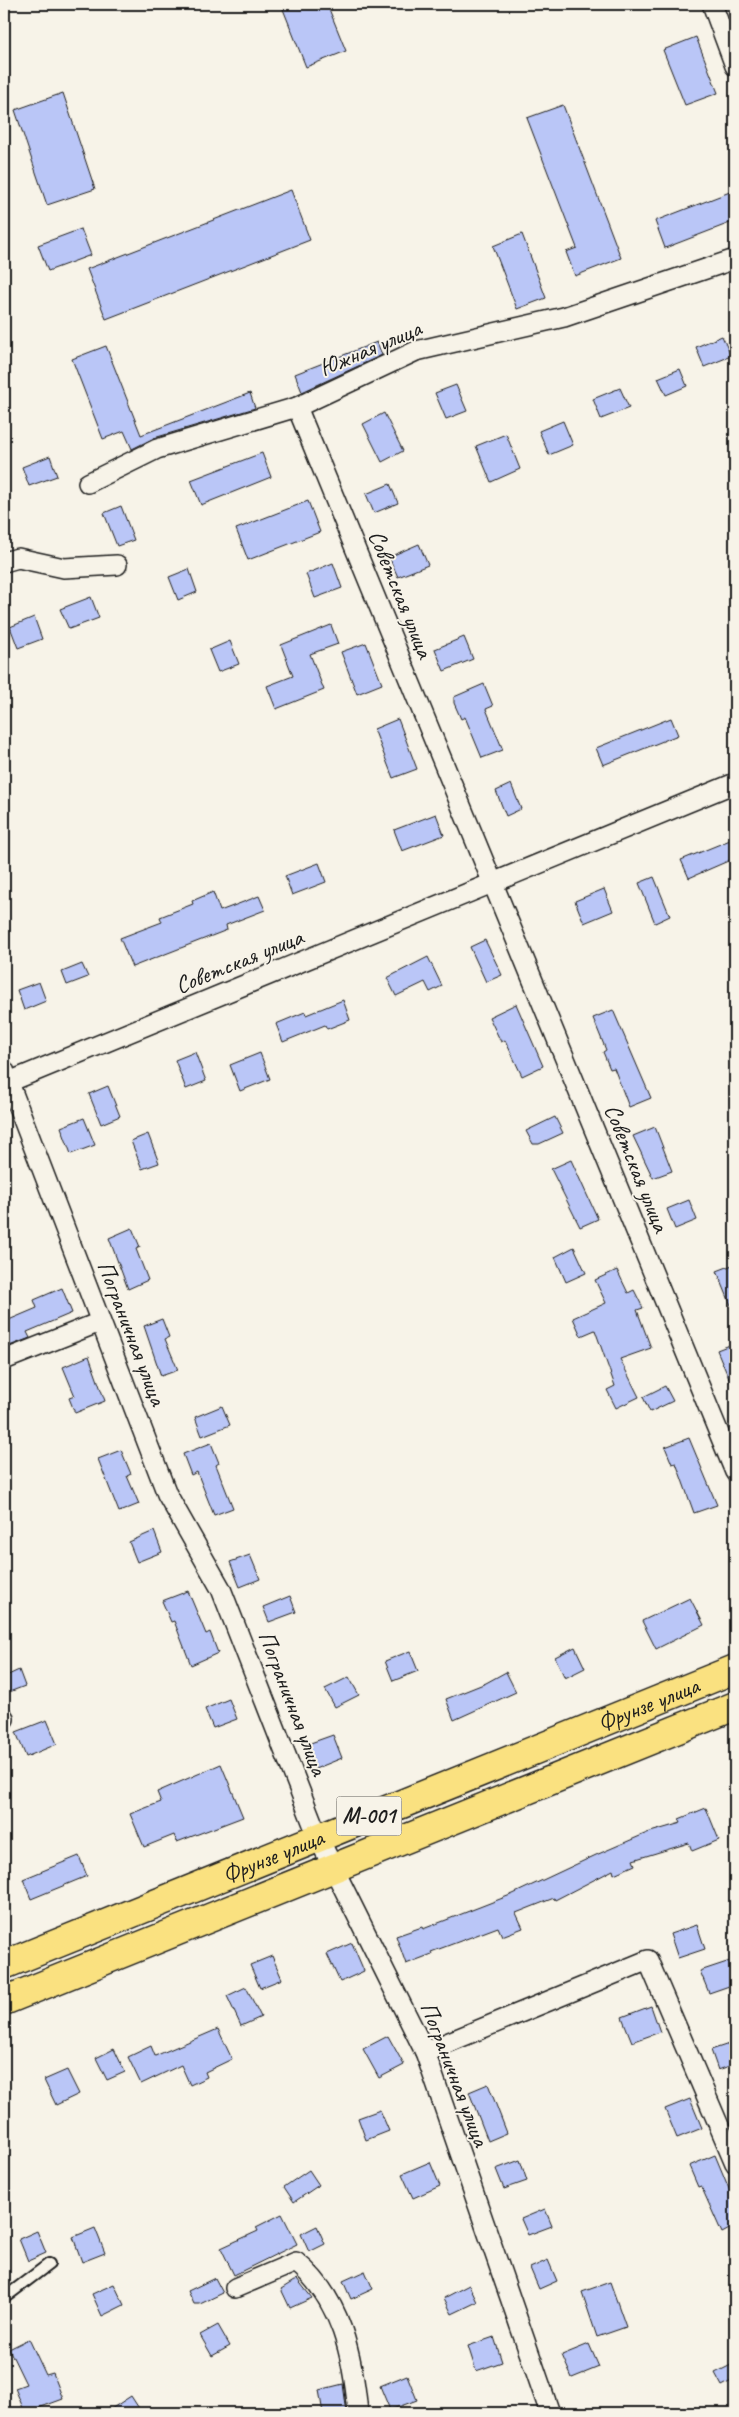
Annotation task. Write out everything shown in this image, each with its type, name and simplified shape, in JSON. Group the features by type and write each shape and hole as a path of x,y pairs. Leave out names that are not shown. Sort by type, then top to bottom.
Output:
{"main road":[{"name":"Фрунзе улица","path":"4,1965 735,1669"},
{"name":"Фрунзе улица","path":"4,2001 735,1706"}],"street":[{"path":"712,4 735,66"},
{"name":"Южная улица","path":"88,483 158,450 297,407 416,351 564,317 735,259"},
{"name":"Советская улица","path":"297,407 735,1472"},
{"path":"4,562 18,558 64,568 117,565"},
{"name":"Советская улица","path":"5,1079 735,783"},
{"name":"Пограничная улица","path":"5,1079 167,1494 221,1588 318,1837 425,2052 550,2413"},
{"path":"4,1360 100,1322"},
{"path":"425,2052 648,1960 735,2163"},
{"path":"234,2288 296,2262 312,2275 338,2316 354,2370 358,2413"}],"lane":[{"path":"4,2298 49,2264"}],"building":[{"path":"281,4 327,4 346,51 306,67"},
{"path":"696,37 718,93 685,105 663,50"},
{"path":"63,93 95,189 47,205 15,110"},
{"path":"563,105 621,258 575,276 566,252 577,248 527,118"},
{"path":"291,190 310,240 106,319 87,269"},
{"path":"735,190 735,221 665,248 655,221"},
{"path":"81,229 91,255 48,271 38,245"},
{"path":"522,234 546,298 517,309 493,246"},
{"path":"722,336 731,356 704,367 696,347"},
{"path":"377,342 382,355 302,392 295,374"},
{"path":"106,346 141,435 250,393 255,408 154,438 132,449 124,431 103,439 72,359"},
{"path":"680,369 687,386 666,395 658,378"},
{"path":"456,385 467,411 446,419 435,393"},
{"path":"620,388 629,408 601,419 593,399"},
{"path":"384,413 403,451 382,462 363,424"},
{"path":"563,421 573,445 549,455 539,431"},
{"path":"506,434 520,469 491,482 476,446"},
{"path":"262,453 271,477 201,505 191,480"},
{"path":"50,456 57,476 29,486 22,467"},
{"path":"390,484 398,503 374,513 366,494"},
{"path":"308,501 320,532 248,560 236,529"},
{"path":"121,506 134,540 117,546 104,513"},
{"path":"419,544 428,565 398,577 389,557"},
{"path":"333,563 342,588 315,598 306,574"},
{"path":"189,569 197,592 178,600 169,577"},
{"path":"91,597 99,618 69,629 60,609"},
{"path":"34,617 42,639 18,648 10,627"},
{"path":"331,625 338,644 310,654 324,690 276,709 267,686 293,676 281,645"},
{"path":"464,637 473,659 444,671 435,649"},
{"path":"230,641 239,664 218,672 209,650"},
{"path":"366,643 382,684 357,694 341,652"},
{"path":"484,684 493,706 486,709 503,750 482,758 465,717 461,719 454,703 454,697"},
{"path":"671,718 678,735 603,765 596,748"},
{"path":"398,719 417,769 393,778 374,729"},
{"path":"511,784 521,809 506,816 496,791"},
{"path":"436,814 444,835 402,851 394,830"},
{"path":"735,838 735,858 689,878 681,860"},
{"path":"319,863 326,882 292,895 285,876"},
{"path":"654,877 670,916 655,923 639,883"},
{"path":"604,889 613,911 584,923 575,901"},
{"path":"213,892 220,911 259,896 265,910 226,925 227,930 132,967 120,938 162,922 160,917 193,904 192,901"},
{"path":"485,940 502,975 486,982 470,947"},
{"path":"428,957 442,986 430,992 425,982 396,996 387,978"},
{"path":"82,964 88,977 67,985 62,972"},
{"path":"39,982 46,1001 24,1010 17,990"},
{"path":"343,1000 350,1020 327,1029 325,1025 283,1042 276,1024 305,1012 306,1015"},
{"path":"516,1004 543,1066 522,1076 505,1040 501,1042 489,1017"},
{"path":"613,1010 651,1098 629,1107 614,1068 610,1069 603,1052 606,1050 593,1018"},
{"path":"195,1052 206,1081 186,1089 175,1060"},
{"path":"260,1053 270,1079 240,1091 230,1065"},
{"path":"108,1086 120,1116 101,1124 89,1094"},
{"path":"555,1117 563,1133 539,1144 533,1144 526,1131"},
{"path":"84,1118 95,1145 71,1154 61,1127"},
{"path":"655,1127 672,1171 653,1178 633,1136"},
{"path":"148,1134 159,1163 142,1169 131,1141"},
{"path":"571,1160 598,1219 580,1227 551,1169"},
{"path":"689,1200 697,1220 675,1229 667,1209"},
{"path":"132,1228 140,1247 136,1249 148,1280 128,1289 109,1238"},
{"path":"574,1247 586,1273 566,1282 555,1257"},
{"path":"735,1264 735,1315 717,1271"},
{"path":"617,1270 628,1293 634,1290 643,1308 637,1310 651,1348 620,1359 639,1397 616,1408 607,1390 615,1386 595,1330 581,1336 573,1318 606,1303 595,1280"},
{"path":"62,1288 72,1313 27,1332 30,1338 4,1348 4,1322 37,1308 34,1300"},
{"path":"162,1319 169,1337 165,1339 178,1370 161,1376 144,1326"},
{"path":"735,1343 735,1393 717,1350"},
{"path":"89,1356 105,1401 75,1413 69,1398 75,1396 63,1367"},
{"path":"665,1386 673,1401 650,1412 643,1397"},
{"path":"222,1406 230,1425 202,1436 195,1417"},
{"path":"689,1438 717,1505 694,1513 676,1463 672,1464 665,1447"},
{"path":"211,1443 219,1463 216,1465 233,1508 214,1515 197,1472 191,1475 183,1454"},
{"path":"121,1450 131,1474 127,1476 139,1504 119,1512 98,1459"},
{"path":"154,1531 162,1552 137,1562 129,1542"},
{"path":"250,1555 260,1579 240,1587 230,1562"},
{"path":"188,1591 206,1634 210,1632 218,1653 191,1665 174,1621 171,1622 162,1601"},
{"path":"290,1596 296,1612 269,1622 263,1607"},
{"path":"690,1598 704,1625 656,1649 642,1621"},
{"path":"575,1647 585,1668 565,1678 555,1657"},
{"path":"410,1651 418,1671 393,1681 385,1661"},
{"path":"19,1670 25,1686 4,1694 4,1677"},
{"path":"506,1672 516,1692 454,1720 446,1699 486,1683"},
{"path":"349,1677 359,1695 335,1707 325,1689"},
{"path":"229,1699 237,1719 213,1728 205,1709"},
{"path":"47,1720 57,1744 26,1757 16,1732"},
{"path":"333,1735 342,1758 315,1769 305,1745"},
{"path":"221,1764 243,1817 177,1842 174,1835 144,1847 130,1814 161,1802 157,1792"},
{"path":"706,1808 719,1840 692,1851 689,1843 633,1860 635,1865 614,1874 613,1870 555,1900 554,1898 516,1913 523,1928 502,1936 498,1927 431,1952 432,1954 406,1964 396,1936 422,1927 423,1929 513,1894 647,1833 681,1823 679,1819"},
{"path":"79,1856 87,1876 31,1899 23,1879"},
{"path":"697,1925 705,1949 678,1958 670,1934"},
{"path":"352,1943 364,1971 340,1982 327,1954"},
{"path":"272,1956 282,1979 260,1988 250,1965"},
{"path":"730,1961 735,1975 735,1984 709,1993 700,1971"},
{"path":"246,1987 261,2017 241,2026 227,1996"},
{"path":"651,2006 660,2032 632,2042 622,2017"},
{"path":"218,2029 232,2059 205,2072 207,2077 190,2085 181,2065 141,2084 128,2057 151,2046 155,2056"},
{"path":"388,2036 404,2065 379,2078 363,2049"},
{"path":"735,2042 735,2064 718,2070 711,2050"},
{"path":"114,2049 125,2072 107,2080 96,2058"},
{"path":"67,2070 79,2094 56,2105 44,2080"},
{"path":"488,2084 507,2133 488,2141 469,2092"},
{"path":"690,2099 702,2128 677,2138 665,2109"},
{"path":"380,2110 389,2131 366,2140 358,2118"},
{"path":"715,2155 735,2203 735,2226 722,2233 701,2186 698,2187 689,2166"},
{"path":"520,2160 527,2181 504,2189 496,2169"},
{"path":"430,2162 440,2186 413,2198 402,2174"},
{"path":"309,2170 319,2185 294,2202 284,2187"},
{"path":"545,2209 552,2226 528,2235 521,2219"},
{"path":"282,2214 297,2244 234,2275 221,2248 258,2231 256,2227"},
{"path":"317,2226 325,2244 309,2252 301,2234"},
{"path":"95,2228 105,2253 82,2262 73,2237"},
{"path":"37,2231 46,2253 28,2261 19,2239"},
{"path":"548,2260 557,2281 539,2289 530,2268"},
{"path":"365,2271 373,2289 351,2299 343,2281"},
{"path":"215,2278 223,2293 200,2304 194,2304 188,2291"},
{"path":"297,2279 312,2298 290,2308 281,2289"},
{"path":"610,2282 626,2327 597,2337 582,2292"},
{"path":"114,2284 124,2305 102,2316 92,2294"},
{"path":"469,2285 477,2302 452,2314 444,2298"},
{"path":"218,2325 230,2346 212,2356 200,2335"},
{"path":"494,2337 502,2362 476,2371 468,2346"},
{"path":"29,2339 46,2375 53,2373 63,2399 25,2413 15,2388 26,2384 9,2349"},
{"path":"589,2344 599,2367 572,2378 562,2355"},
{"path":"735,2363 735,2379 722,2386 715,2373"},
{"path":"407,2375 417,2400 390,2410 380,2386"},
{"path":"343,2384 347,2413 323,2413 319,2390"},
{"path":"131,2396 142,2413 105,2413"}]}
